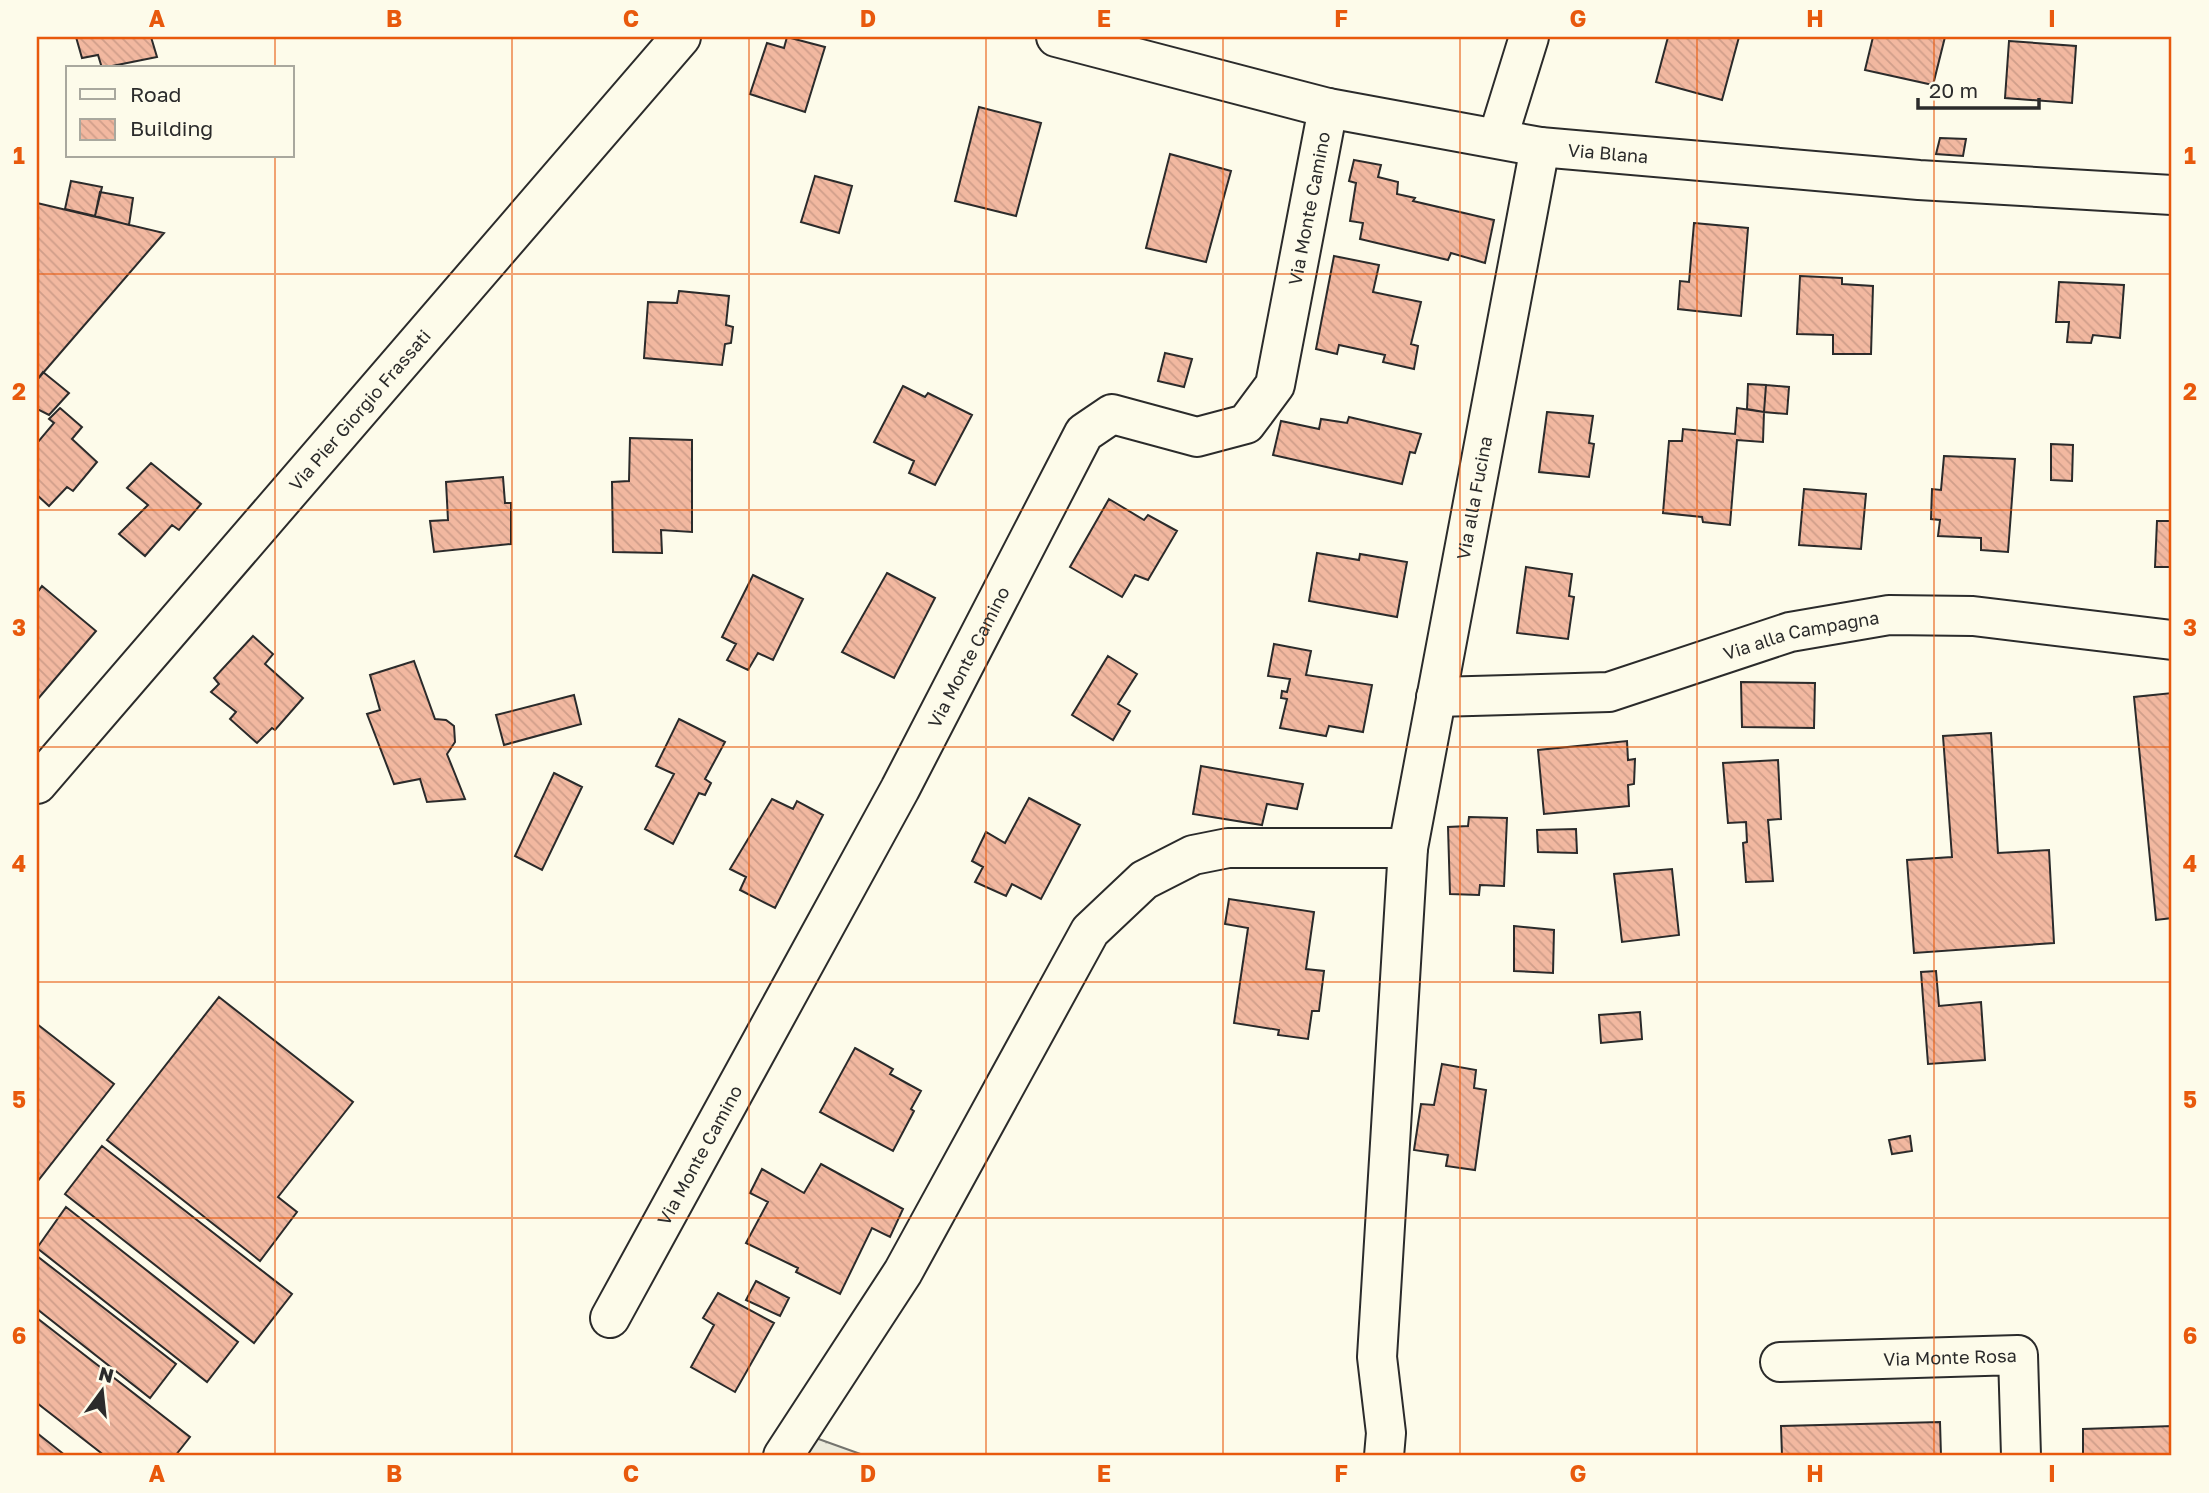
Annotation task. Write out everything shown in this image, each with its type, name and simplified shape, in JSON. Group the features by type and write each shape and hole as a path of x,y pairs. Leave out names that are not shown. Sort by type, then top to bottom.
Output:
{"street":[{"name":"Via Pier Giorgio Frassati","path":"37,784 681,37"},
{"name":"Via Blana","path":"1056,37 1328,108 1498,137 1540,147 1919,180 2172,195"},
{"path":"1498,137 1529,37"},
{"name":"Via Monte Camino","path":"610,1318 900,789 1084,433 1112,414 1197,437 1247,424 1275,385 1328,108"},
{"name":"Via alla Fucina","path":"1384,1456 1385,1433 1377,1357 1408,848 1540,147"},
{"name":"Via alla Campagna","path":"1436,697 1609,692 1790,632 1889,615 1973,616 2172,640"},
{"path":"783,1456 903,1272 1090,931 1144,880 1193,855 1228,848 1408,848"},
{"name":"Via Monte Rosa","path":"1780,1362 2018,1355 2021,1456"}],"green space":[{"path":"813,1437 866,1456 802,1456"}],"building":[{"path":"76,37 151,37 157,57 112,66 101,66 98,55 82,58"},
{"path":"787,37 825,47 805,112 750,94 767,43 784,48"},
{"path":"1668,37 1739,37 1722,100 1656,82"},
{"path":"1873,37 1945,37 1933,85 1865,70"},
{"path":"2009,41 2076,46 2072,103 2005,98"},
{"path":"979,107 1041,123 1016,216 955,201"},
{"path":"1940,138 1966,139 1963,156 1936,154"},
{"path":"1170,154 1231,171 1206,262 1146,248"},
{"path":"1354,160 1381,165 1378,177 1398,182 1397,194 1415,198 1413,201 1494,220 1485,263 1451,253 1448,260 1360,239 1363,223 1350,221 1356,183 1349,181"},
{"path":"815,176 852,186 839,233 801,222"},
{"path":"71,181 102,187 95,216 65,209"},
{"path":"100,192 133,198 129,225 95,216"},
{"path":"37,203 164,233 37,380"},
{"path":"1694,223 1748,228 1741,316 1678,309 1680,281 1689,282"},
{"path":"1334,256 1379,265 1373,292 1421,302 1411,344 1418,346 1414,369 1383,362 1385,355 1339,345 1337,354 1316,349"},
{"path":"1800,276 1842,278 1842,284 1873,286 1871,354 1833,354 1833,335 1797,334"},
{"path":"2059,282 2124,285 2120,338 2093,335 2091,343 2067,342 2069,322 2056,322"},
{"path":"679,291 729,296 726,325 733,327 731,343 725,344 722,365 644,358 648,302 677,303"},
{"path":"1165,353 1192,359 1184,387 1158,381"},
{"path":"43,372 69,393 49,415 37,409 37,380"},
{"path":"1748,384 1766,385 1764,412 1747,409"},
{"path":"1766,385 1789,387 1787,414 1764,412"},
{"path":"903,386 925,397 928,393 972,415 935,485 909,473 914,461 874,442"},
{"path":"60,408 82,427 72,439 97,462 73,491 67,487 49,506 37,495 37,443 54,423 49,419"},
{"path":"1737,408 1764,412 1763,442 1737,440 1730,525 1703,522 1702,517 1663,513 1669,441 1682,441 1683,429 1735,434"},
{"path":"1547,412 1593,416 1589,443 1594,444 1589,477 1539,472"},
{"path":"1349,417 1421,434 1415,453 1410,452 1402,484 1273,455 1281,421 1319,429 1321,419 1347,423"},
{"path":"630,438 692,440 692,532 661,530 662,553 613,552 612,482 629,481"},
{"path":"2051,444 2073,445 2072,481 2051,480"},
{"path":"1944,456 2015,459 2008,552 1981,550 1981,538 1938,536 1940,520 1931,519 1932,489 1941,490"},
{"path":"151,463 201,504 179,530 172,525 145,556 119,534 148,505 127,488"},
{"path":"503,477 505,503 511,503 511,544 434,552 430,521 448,520 446,482"},
{"path":"1804,489 1866,494 1861,549 1799,545"},
{"path":"1109,499 1144,520 1148,515 1177,531 1148,580 1135,575 1122,597 1070,567"},
{"path":"2157,521 2172,521 2172,567 2155,567"},
{"path":"1317,553 1359,560 1360,554 1407,562 1397,617 1309,601"},
{"path":"1526,567 1572,574 1569,596 1574,597 1568,639 1517,633"},
{"path":"887,573 935,598 894,678 842,652"},
{"path":"753,575 803,599 773,660 758,653 748,670 727,660 736,644 722,637"},
{"path":"42,586 96,631 37,700 37,593"},
{"path":"253,636 273,654 265,664 303,698 275,730 272,728 257,743 230,719 236,712 211,692 219,684 214,678"},
{"path":"1274,644 1311,651 1306,675 1372,685 1363,732 1329,726 1326,736 1280,728 1287,699 1281,698 1282,691 1287,692 1290,679 1268,676"},
{"path":"1108,656 1137,674 1118,704 1130,711 1113,740 1072,715"},
{"path":"414,661 435,719 446,720 454,726 455,742 447,754 465,799 427,802 420,779 394,784 367,714 380,710 370,675"},
{"path":"1741,682 1815,683 1814,728 1742,727"},
{"path":"2172,693 2172,918 2156,920 2134,697"},
{"path":"574,695 581,724 504,745 496,715"},
{"path":"679,719 725,742 705,779 711,783 705,795 699,793 673,844 645,829 674,774 656,766"},
{"path":"1991,733 1998,853 2049,850 2054,943 1914,953 1907,860 1952,857 1943,736"},
{"path":"1627,741 1628,760 1635,759 1634,784 1628,785 1629,806 1544,814 1538,750"},
{"path":"1778,760 1781,819 1768,820 1773,881 1746,882 1743,843 1747,842 1746,822 1728,823 1723,763"},
{"path":"1201,766 1303,784 1297,809 1267,804 1262,825 1193,814"},
{"path":"554,773 582,787 542,870 515,856"},
{"path":"1029,798 1080,825 1041,899 1012,884 1006,896 975,882 983,867 972,861 986,832 1005,843"},
{"path":"772,799 793,809 797,801 823,815 775,908 740,890 746,877 730,869"},
{"path":"1469,817 1507,818 1504,886 1480,885 1479,895 1450,894 1448,827 1468,826"},
{"path":"1576,829 1577,853 1538,852 1537,830"},
{"path":"1672,869 1679,935 1622,942 1614,874"},
{"path":"1229,899 1314,912 1306,969 1324,971 1319,1011 1312,1011 1308,1039 1278,1035 1279,1030 1234,1023 1248,928 1225,924"},
{"path":"1514,926 1554,930 1553,973 1514,971"},
{"path":"1936,971 1939,1006 1981,1002 1985,1060 1928,1064 1921,972"},
{"path":"219,997 353,1102 278,1197 297,1212 260,1261 107,1140"},
{"path":"1640,1012 1642,1039 1601,1043 1599,1015"},
{"path":"37,1024 114,1084 37,1182"},
{"path":"855,1048 893,1069 890,1074 921,1091 911,1109 914,1111 893,1151 820,1112"},
{"path":"1442,1064 1476,1070 1474,1088 1486,1090 1475,1170 1446,1166 1448,1155 1414,1150 1421,1104 1434,1105"},
{"path":"1910,1136 1912,1151 1892,1154 1889,1140"},
{"path":"102,1146 292,1294 254,1343 65,1194"},
{"path":"821,1164 903,1209 890,1237 872,1228 840,1294 796,1272 798,1268 746,1243 768,1202 750,1193 762,1169 804,1193"},
{"path":"66,1207 238,1342 207,1382 37,1248"},
{"path":"37,1256 176,1364 150,1398 37,1309"},
{"path":"756,1281 789,1298 780,1316 746,1300"},
{"path":"718,1293 774,1323 735,1392 691,1367 714,1325 703,1318"},
{"path":"37,1318 190,1437 175,1456 105,1456 37,1403"},
{"path":"1940,1422 1941,1456 1782,1456 1781,1426"},
{"path":"2172,1426 2172,1456 2083,1456 2083,1429"},
{"path":"37,1433 66,1456 37,1456"}]}
